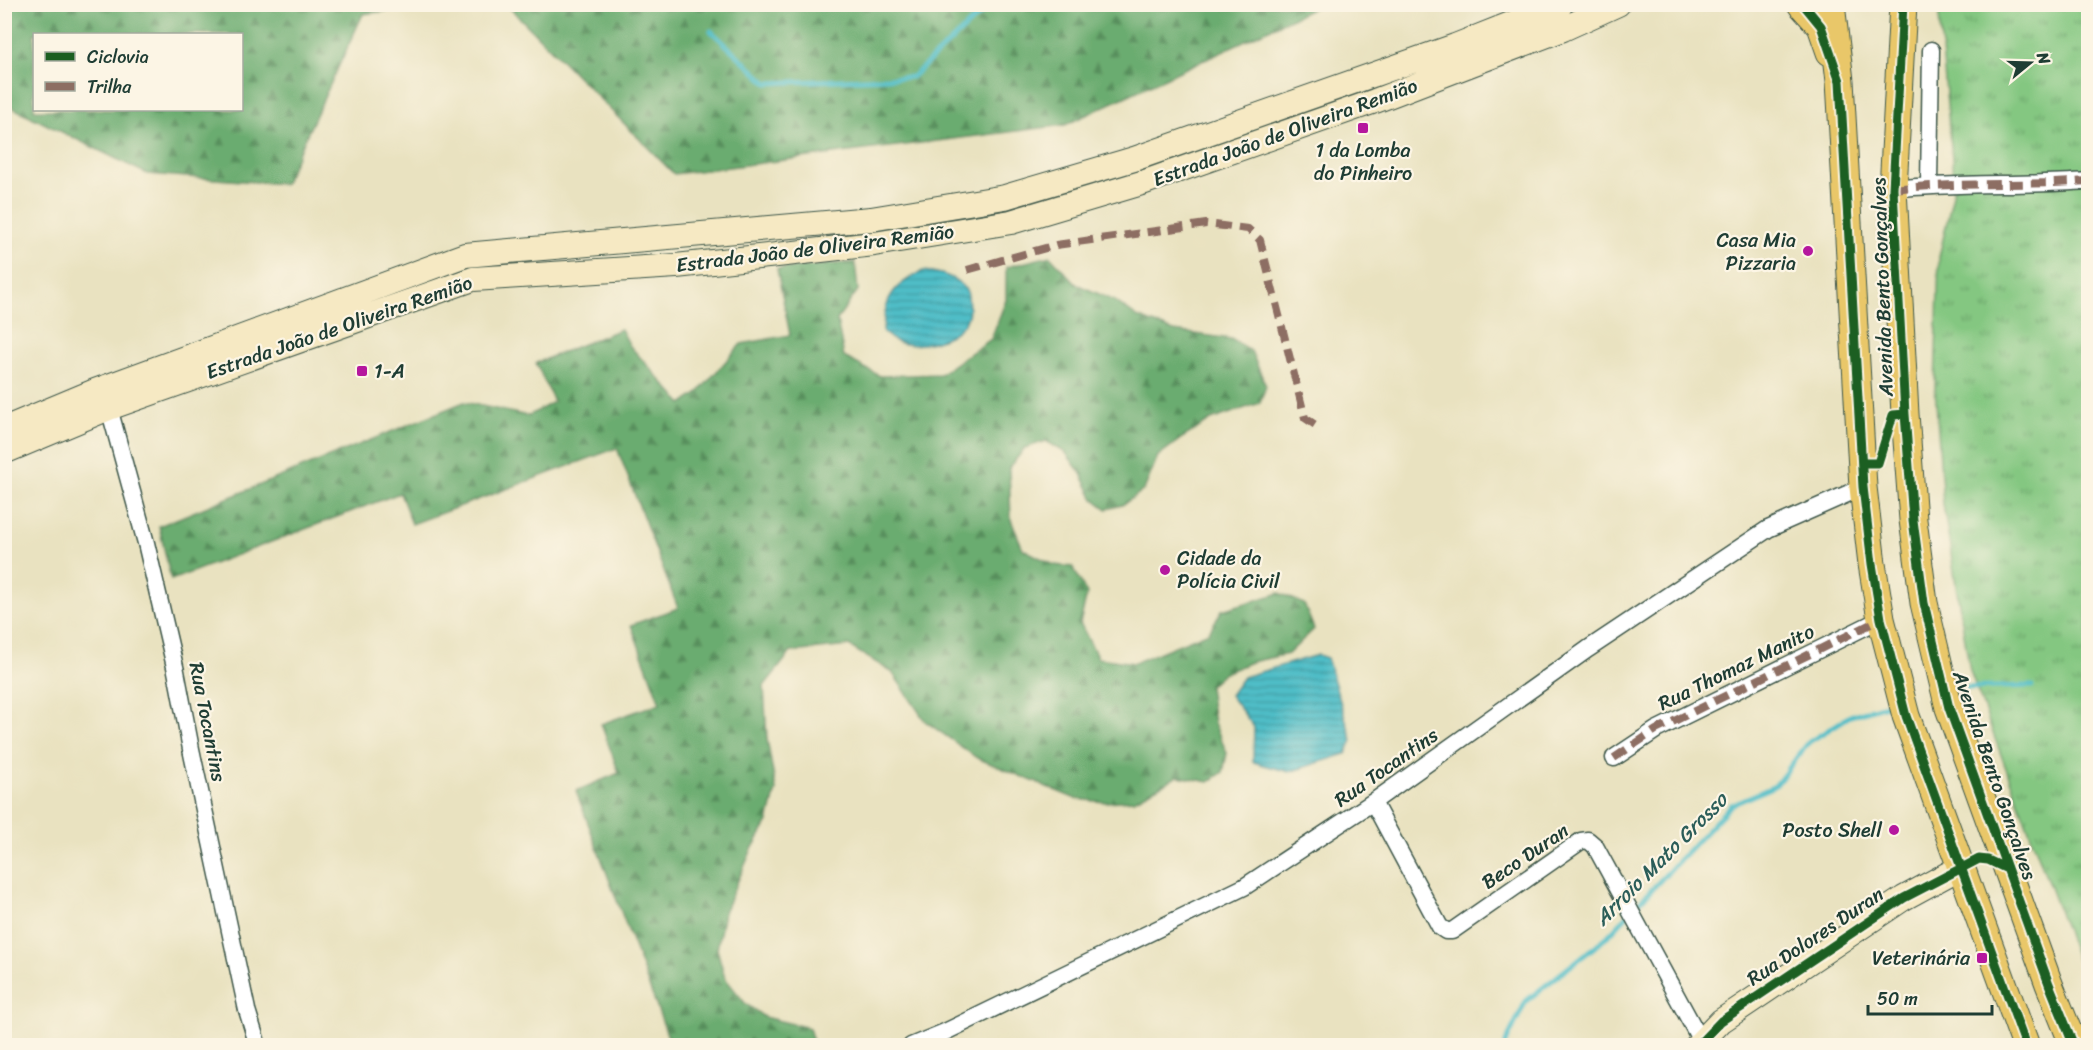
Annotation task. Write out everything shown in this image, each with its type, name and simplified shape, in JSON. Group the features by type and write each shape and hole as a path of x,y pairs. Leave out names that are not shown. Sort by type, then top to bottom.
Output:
{"main road":[{"name":"Estrada João de Oliveira Remião","path":"4,429 95,391 465,255 871,219 1005,197 1145,155 1434,54 1561,4"},
{"name":"Estrada João de Oliveira Remião","path":"4,452 110,408 473,279 676,266 874,244 1011,222 1145,182 1376,101 1563,29 1618,4"},
{"path":"1801,4 1821,26 1840,81"},
{"name":"Avenida Bento Gonçalves","path":"1831,4 1840,81 1863,487 1881,619 1906,716 2026,1046"},
{"name":"Avenida Bento Gonçalves","path":"1903,4 1893,189 1905,414 1913,520 1924,603 1949,708 2074,1046"},
{"path":"1961,867 1979,860 1988,860 2007,869"},
{"name":"Rua Dolores Duran","path":"1699,1043 1721,1022 1904,898 1961,867"}],"street":[{"path":"1929,185 1930,50"},
{"path":"1893,189 1929,185 2088,181"},
{"name":"Rua Tocantins","path":"110,408 146,543 176,670 245,999 258,1046"},
{"name":"Rua Tocantins","path":"911,1046 945,1032 1244,888 1373,802 1588,649 1768,529 1863,487"},
{"name":"Rua Thomaz Manito","path":"1614,758 1656,730 1881,619"},
{"name":"Beco Duran","path":"1373,802 1440,927 1446,931 1452,931 1581,842 1588,840 1595,846 1699,1043"}],"green space":[{"path":"5,4 434,5 363,14 284,184 147,174 5,104"},
{"path":"507,5 1320,5 1065,125 674,174"},
{"path":"1938,5 2088,5 2088,990 1970,671 1943,504 1935,387 1939,257 1953,194 1952,158"},
{"path":"1050,256 1076,284 1115,301 1137,317 1174,331 1231,339 1251,351 1266,386 1260,403 1211,420 1158,456 1144,490 1122,505 1107,509 1094,499 1080,472 1066,453 1046,441 1025,448 1009,468 1011,520 1023,549 1054,565 1073,567 1087,594 1080,623 1098,658 1134,663 1209,632 1222,610 1280,593 1304,604 1314,629 1288,654 1251,662 1222,674 1209,687 1214,723 1227,753 1223,772 1209,782 1178,776 1134,800 1105,802 1076,799 977,758 925,721 892,672 849,646 791,652 764,686 767,739 776,790 768,822 752,849 724,912 717,949 725,978 745,1003 764,1017 809,1028 814,1045 671,1045 576,791 619,773 601,724 660,703 631,625 678,608 617,448 412,524 400,493 171,580 159,526 464,402 528,416 554,402 536,363 621,329 630,346 682,404 696,395 741,344 790,335 777,269 855,262 858,290 837,320 844,357 880,376 940,374 991,339 1006,300 1006,267"}],"water":[{"path":"923,271 948,276 959,283 967,292 969,311 964,324 950,335 923,344 904,344 895,341 883,332 885,310 897,288"},
{"path":"1318,655 1327,658 1352,740 1346,754 1289,772 1253,762 1254,727 1230,695 1243,677"}],"waterway":[{"path":"711,31 767,83 912,77 991,4"},
{"name":"Arroio Mato Grosso","path":"1963,688 2032,686"},
{"name":"Arroio Mato Grosso","path":"1504,1046 1526,1001 1607,937 1731,805 1775,786 1809,742 1850,716 1892,703"}],"marked path":[{"path":"1893,189 2088,181"},
{"path":"967,270 1056,245 1206,224 1248,229 1260,240 1305,418 1317,426"},
{"path":"1614,758 1656,730 1881,619"}],"cycle path":[{"path":"1803,4 1821,26 1840,81 1863,487 1881,619 1906,716 2026,1046"},
{"path":"1903,4 1893,189 1905,414 1913,520 1924,603 1949,708 2049,984 2074,1046"},
{"path":"1862,463 1878,463 1893,415 1905,414"},
{"path":"1697,1046 1721,1021 1904,898 1979,859 1988,860 2007,869"}],"place":[{"name":"1 da Lomba do Pinheiro","path":"1363,128"},
{"name":"Casa Mia Pizzaria","path":"1808,251"},
{"name":"1-A","path":"362,371"},
{"name":"Cidade da Polícia Civil","path":"1165,570"},
{"name":"Posto Shell","path":"1894,830"},
{"name":"Veterinária","path":"1982,958"}]}
